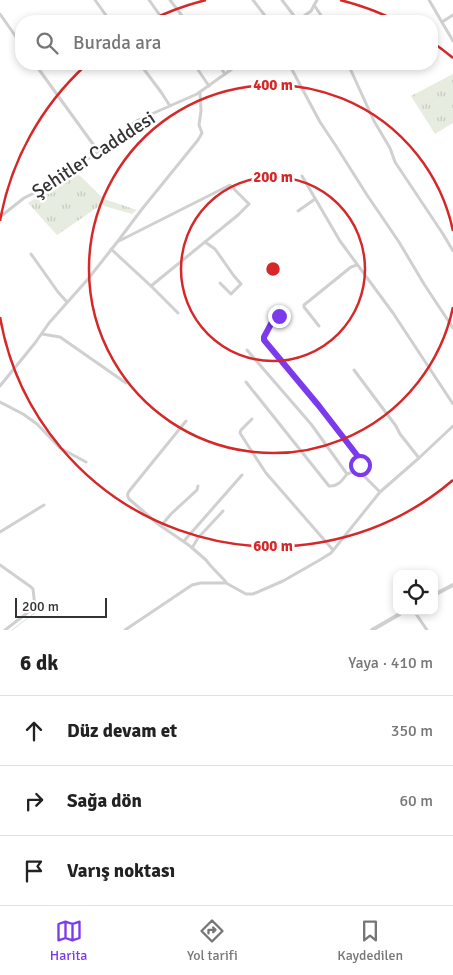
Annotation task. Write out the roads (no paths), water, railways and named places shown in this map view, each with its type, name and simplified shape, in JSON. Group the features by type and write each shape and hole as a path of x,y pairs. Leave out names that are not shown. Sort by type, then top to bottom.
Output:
{"street":[{"path":"95,0 106,15"},
{"path":"149,0 160,15"},
{"path":"170,0 181,15"},
{"path":"253,0 264,15"},
{"path":"282,0 293,15"},
{"path":"305,15 318,0"},
{"path":"429,0 438,15"},
{"path":"314,5 321,15"},
{"path":"0,14 15,35"},
{"path":"438,15 453,41"},
{"path":"442,22 453,15"},
{"path":"40,70 98,151"},
{"path":"144,70 170,106"},
{"path":"198,70 209,86"},
{"path":"222,70 225,74"},
{"name":"Şehitler Cadddesi","path":"0,218 24,198 44,188 98,151 138,120 200,93 231,70"},
{"path":"292,70 320,122 453,328"},
{"path":"351,70 374,121 390,148 395,162 453,251"},
{"path":"0,386 67,302 88,279 202,133 199,125 201,111 200,93"},
{"path":"302,176 340,241 393,313 453,404"},
{"path":"118,241 230,185 250,204 151,286"},
{"path":"298,210 315,199"},
{"path":"205,242 215,249 241,284 231,294 220,283"},
{"path":"111,249 178,313"},
{"path":"31,254 67,302"},
{"path":"319,326 304,305 351,267 357,265"},
{"path":"279,316 272,322 264,340 360,459 358,470"},
{"path":"41,334 60,337 126,383"},
{"path":"247,350 311,424 347,474"},
{"path":"354,370 419,458"},
{"path":"246,382 329,486 338,484 347,474 358,470"},
{"path":"0,402 37,424 60,448 86,462"},
{"path":"252,419 240,433 246,444 266,473 333,550"},
{"path":"186,421 127,496 161,526 206,560 226,582 246,594 252,594 289,578 333,550 380,492 453,426"},
{"path":"358,470 380,492"},
{"path":"184,542 242,475"},
{"path":"161,526 197,490 198,486"},
{"path":"0,532 44,505"},
{"path":"192,548 198,538 223,511"},
{"path":"0,565 31,587 35,607 5,630"},
{"path":"125,630 192,584 226,582"},
{"path":"438,593 453,585"},
{"path":"372,630 398,615"},
{"path":"417,615 427,630"}],"waterway":[{"path":"40,610 50,604"},
{"path":"12,630 36,612"}]}
